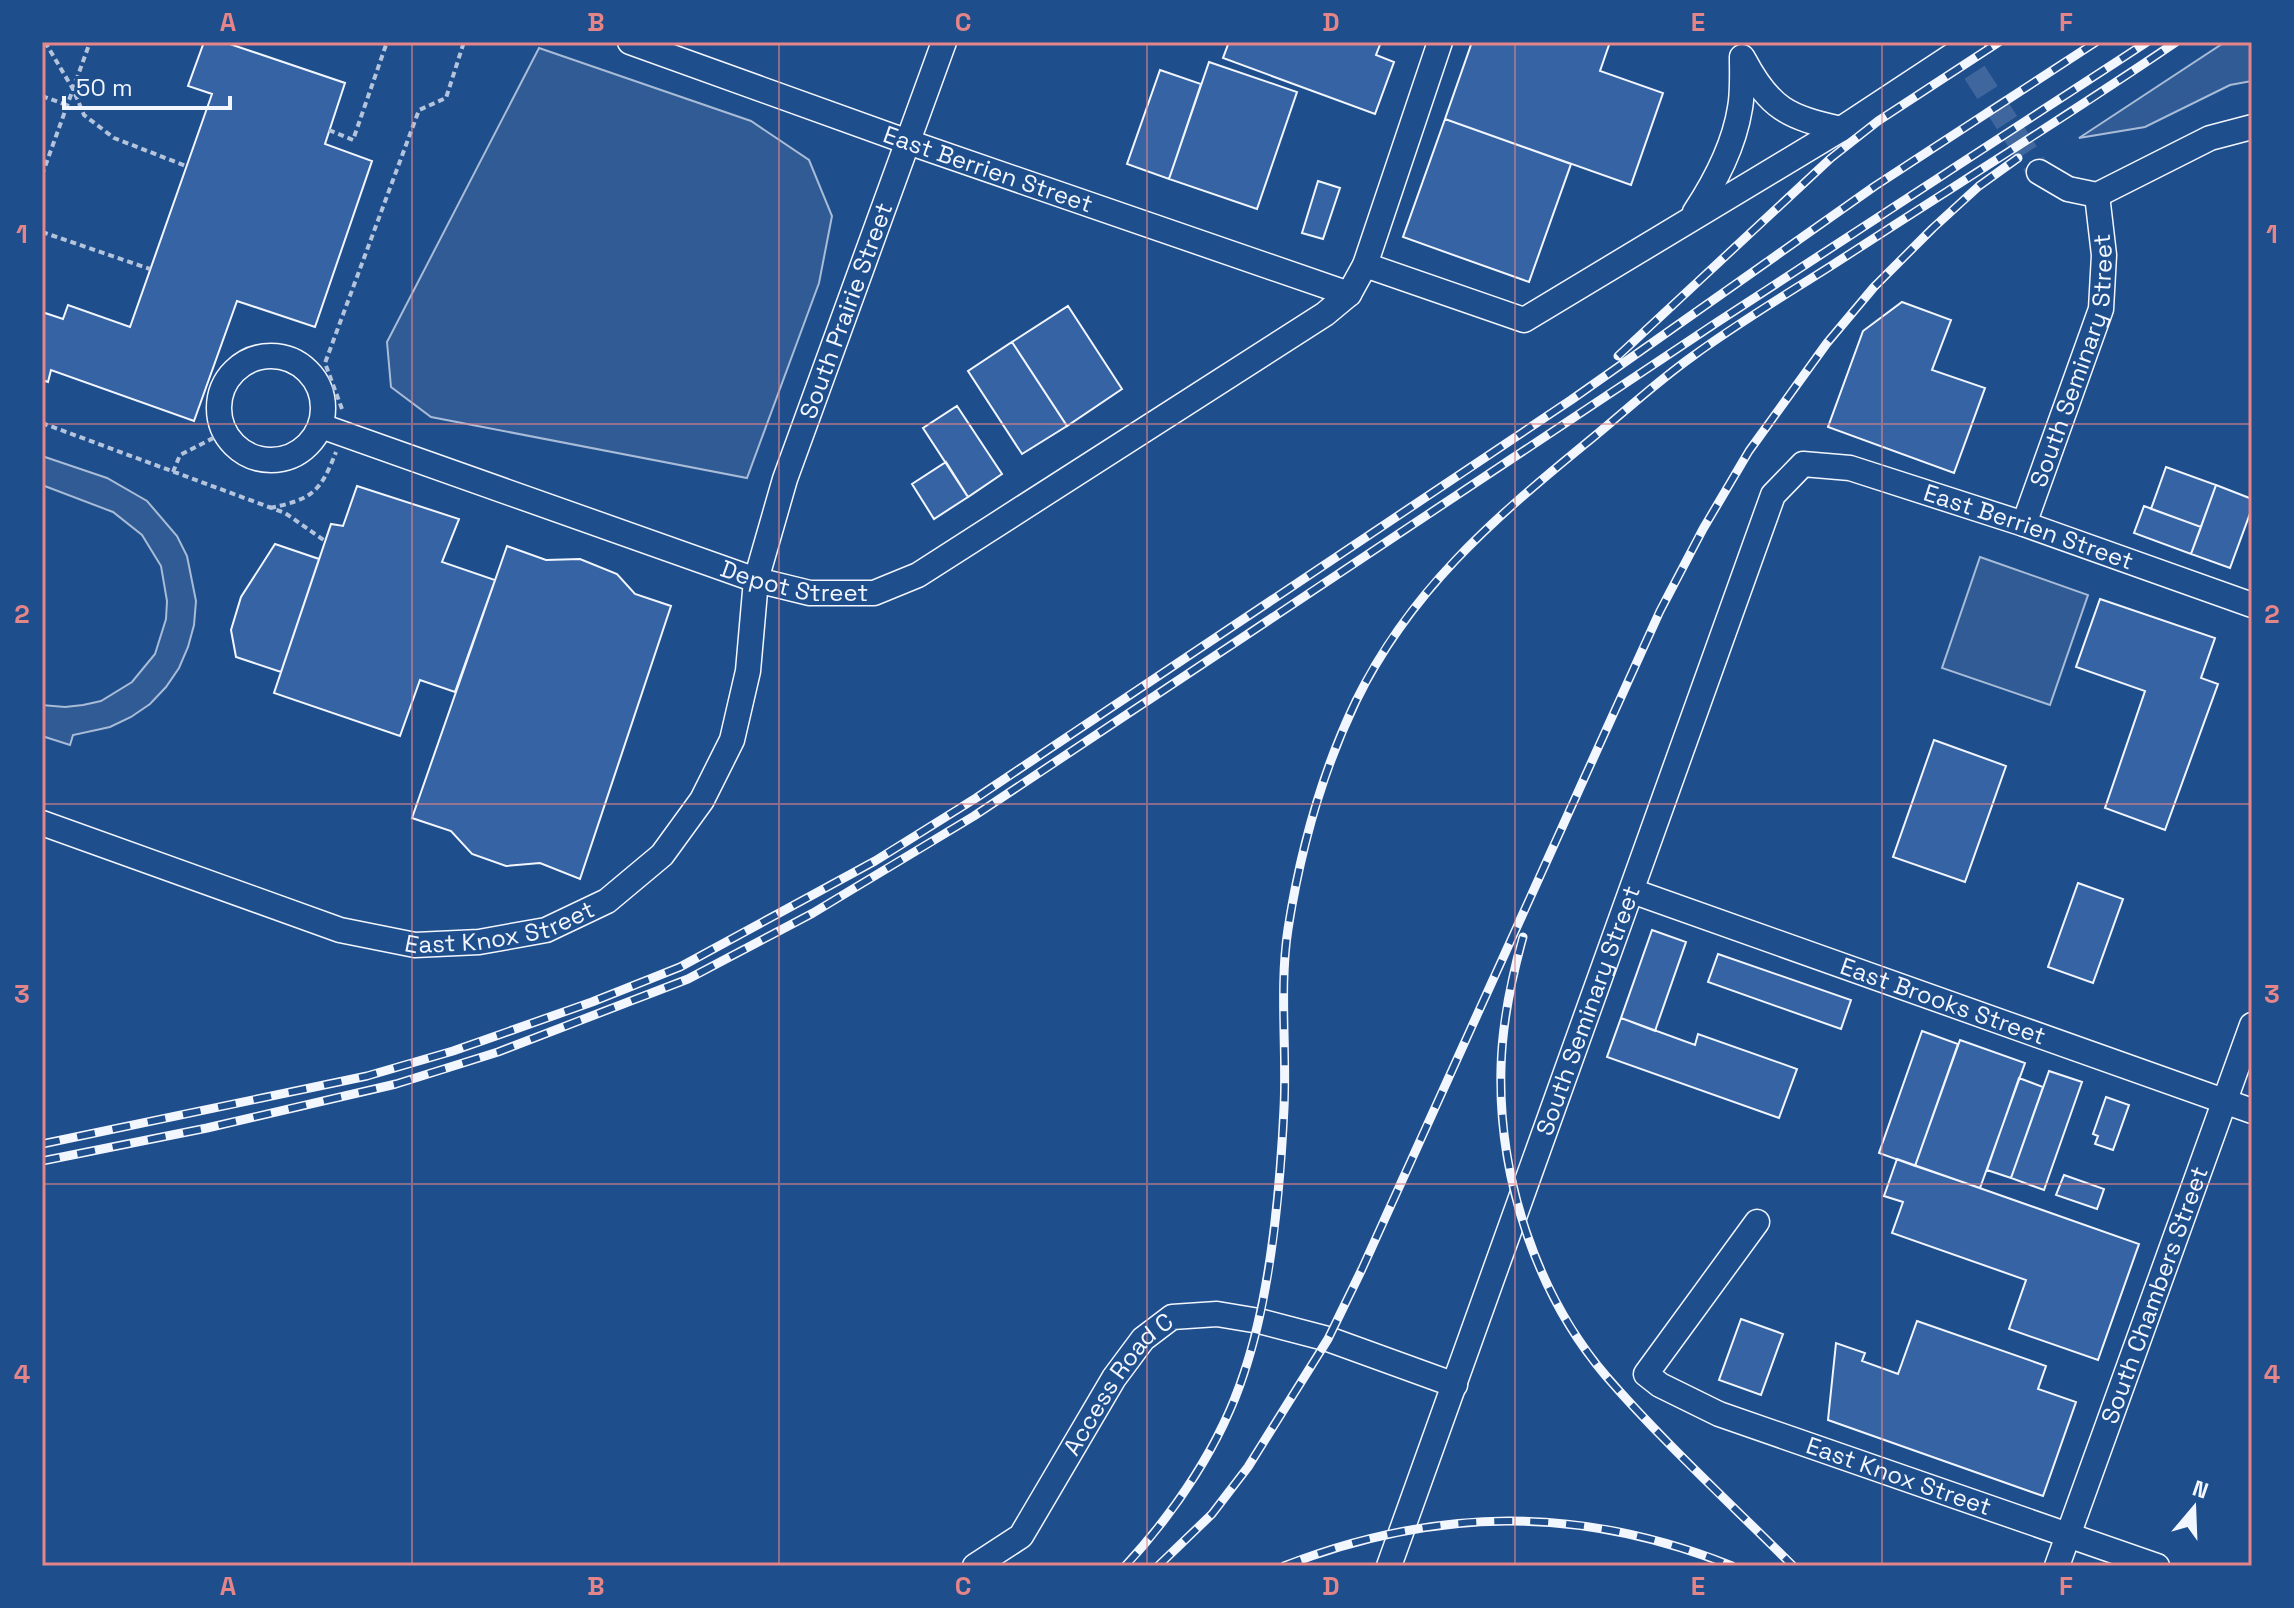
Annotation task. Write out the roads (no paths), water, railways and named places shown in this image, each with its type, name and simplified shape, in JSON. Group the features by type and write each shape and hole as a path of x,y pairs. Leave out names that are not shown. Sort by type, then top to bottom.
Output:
{"street":[{"name":"East Berrien Street","path":"630,42 908,142 1349,294"},
{"name":"South Prairie Street","path":"756,580 785,479 944,42"},
{"path":"1349,294 1365,265 1440,42"},
{"path":"1365,265 1524,320 1841,129 1973,42"},
{"path":"1691,218 1720,170 1732,142 1741,106 1741,50"},
{"path":"1741,50 1758,87 1780,108 1803,121 1841,129"},
{"path":"2039,172 2068,189 2097,195 2210,138 2252,127"},
{"name":"South Seminary Street","path":"2024,524 2101,309 2104,255 2097,195"},
{"name":"Depot Street","path":"332,429 756,580 810,593 874,593 918,575 1325,314 1349,294"},
{"path":"262,356 281,356 298,363 311,374 321,390 332,429 287,459 271,461 254,458 240,451 225,432 218,406 222,389 238,368 262,356"},
{"name":"East Berrien Street","path":"1803,464 1850,468 2024,524 2252,605"},
{"name":"South Seminary Street","path":"1389,1566 1773,495 1803,464"},
{"name":"East Knox Street","path":"42,823 340,930 415,945 479,942 546,930 607,901 662,855 702,800 732,740 748,671 756,580"},
{"name":"East Brooks Street","path":"1632,891 2252,1111"},
{"name":"South Chambers Street","path":"2057,1566 2252,1025"},
{"name":"East Knox Street","path":"1757,1222 1646,1374 1660,1385 1719,1414 2157,1566"},
{"name":"Access Road C","path":"975,1566 1021,1536 1114,1378 1143,1339 1172,1317 1217,1314 1259,1321 1328,1339 1455,1385"}],"tunnel":[{"path":"1955,42 2039,172"}],"railway":[{"path":"1618,356 1831,158 1878,121 1999,42"},
{"path":"42,1144 367,1076 453,1051 680,967 875,861 976,798 1571,400 1875,186 2096,42"},
{"path":"42,1161 207,1128 396,1084 498,1052 688,979 813,913 974,816 1716,323 2147,42"},
{"path":"1125,1566 1162,1523 1195,1476 1223,1425 1244,1373 1261,1310 1277,1208 1284,1108 1285,951 1299,871 1323,784 1344,728 1378,661 1401,625 1428,591 1486,530 1679,366 1745,320 2176,42"},
{"path":"1158,1566 1212,1514 1248,1467 1328,1339 1660,611 1749,451 1827,343 1874,287 1979,186 2018,158"},
{"path":"1523,937 1503,1035 1502,1109 1514,1191 1541,1271 1581,1344 1606,1376 1674,1449 1793,1566"},
{"path":"1284,1566 1397,1533 1452,1524 1508,1521 1564,1524 1619,1532 1675,1546 1732,1566"}]}
